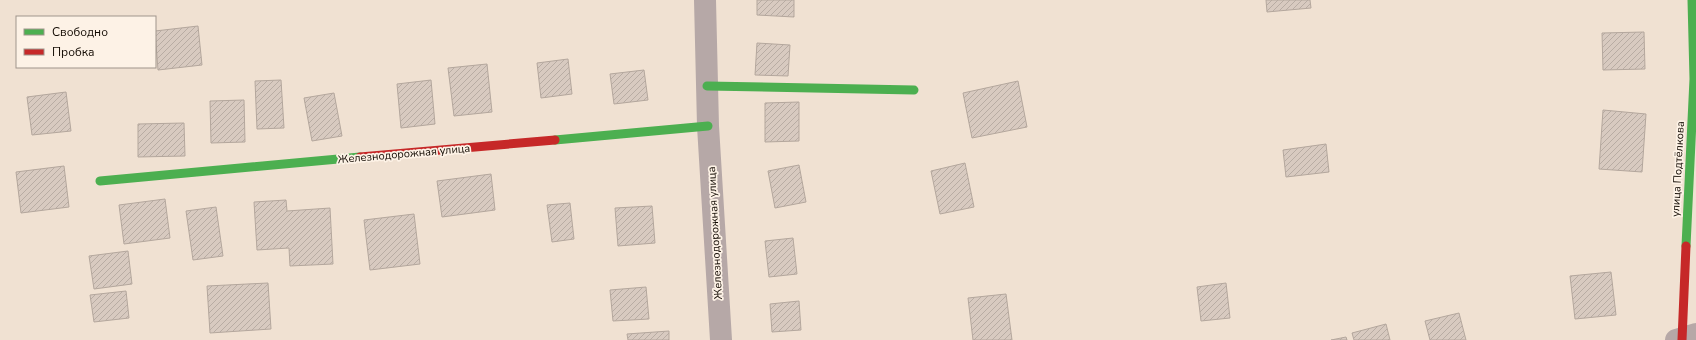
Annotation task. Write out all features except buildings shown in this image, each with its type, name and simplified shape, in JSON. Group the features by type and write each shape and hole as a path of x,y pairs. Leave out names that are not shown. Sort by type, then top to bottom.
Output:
{"street":[{"name":"Железнодорожная улица","path":"705,0 708,126 721,340"},
{"name":"улица Подтёлкова","path":"1684,338 1694,79 1692,0"},
{"path":"707,86 914,90"},
{"name":"Железнодорожная улица","path":"100,182 708,126"}],"traffic: fast":[{"path":"1686,246 1694,79 1692,0"},
{"path":"707,86 914,90"},
{"path":"555,140 708,126"},
{"path":"100,181 360,157"}],"traffic: jam":[{"path":"360,157 555,140"},
{"path":"1682,340 1686,246"}]}
